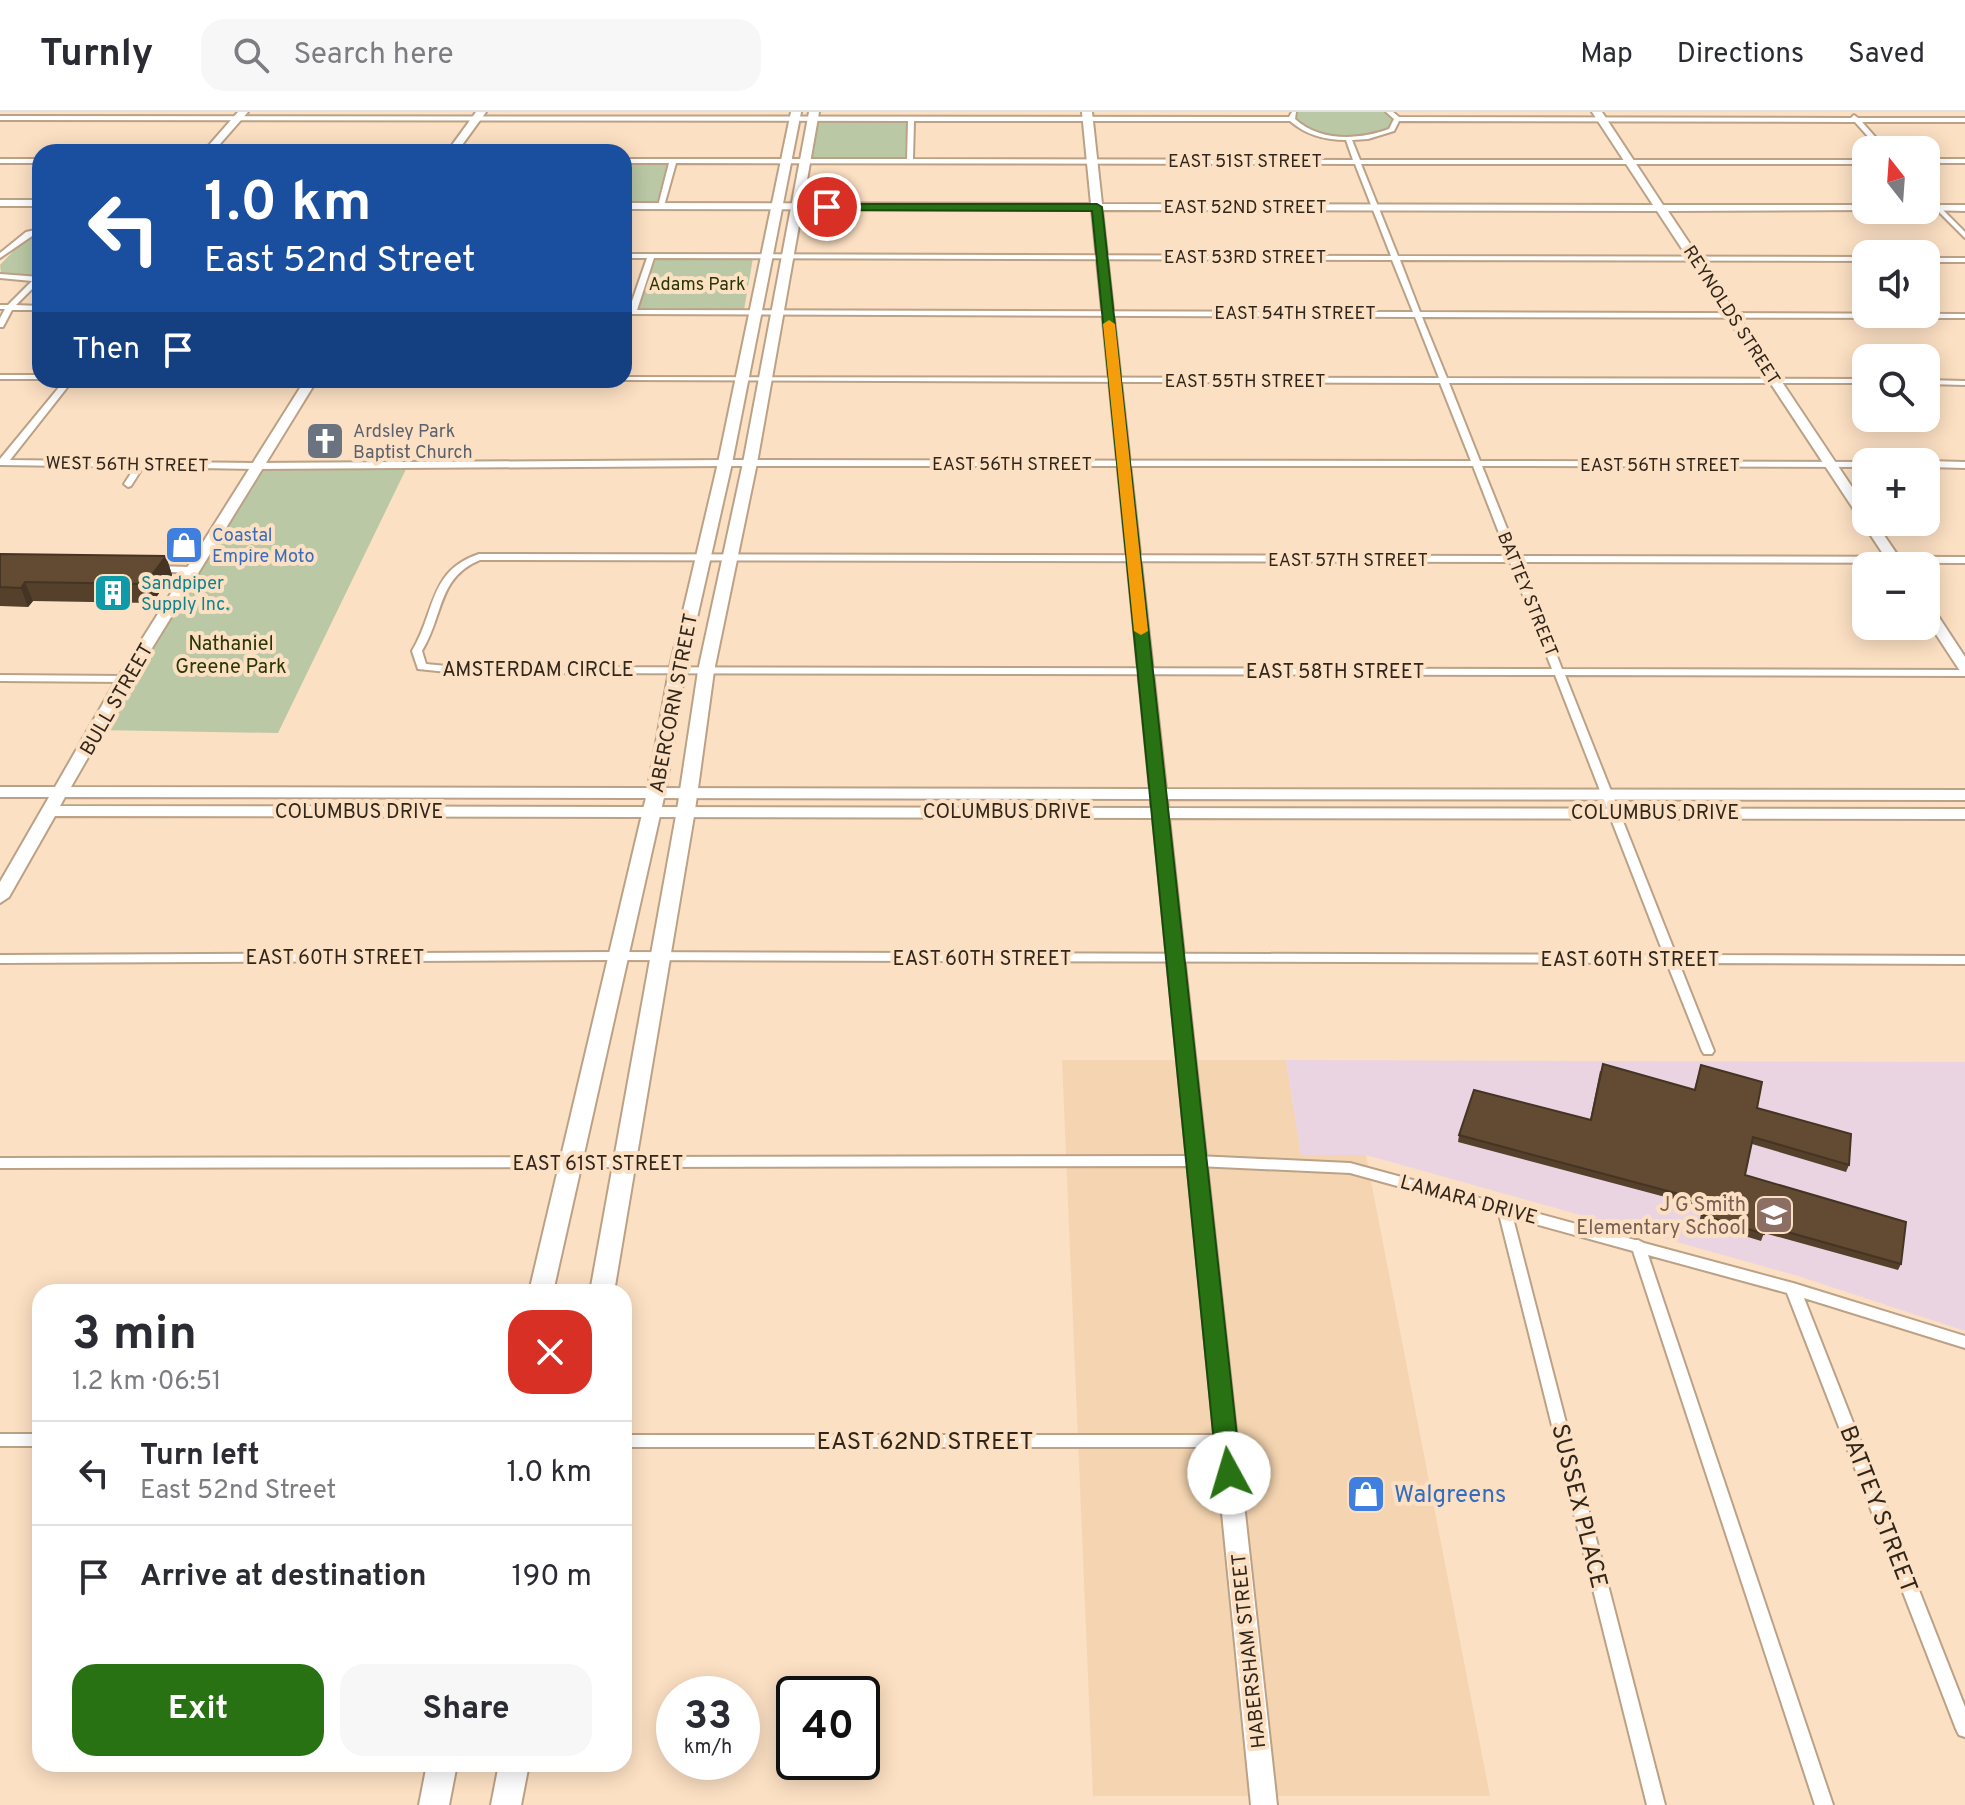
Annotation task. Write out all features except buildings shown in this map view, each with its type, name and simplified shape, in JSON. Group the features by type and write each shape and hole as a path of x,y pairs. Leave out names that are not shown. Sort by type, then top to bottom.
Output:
{"main road":[{"name":"ABERCORN STREET","path":"543,1284 656,793 677,671 725,463 786,161 804,116"},
{"name":"ABERCORN STREET","path":"603,1284 687,802 706,671 789,257 805,161 804,116"},
{"path":"434,1805 440,1772"},
{"path":"506,1805 512,1772"}],"street":[{"path":"1389,112 1397,119 1599,116 1965,120"},
{"path":"1849,112 1871,136"},
{"path":"215,144 241,115"},
{"path":"0,118 480,115 911,119 1293,115 1309,131 1348,138 1385,133 1397,125 1397,119"},
{"path":"458,144 480,115"},
{"name":"HABERSHAM STREET","path":"1087,115 1264,1805"},
{"name":"REYNOLDS STREET","path":"1599,116 1852,497"},
{"path":"910,160 911,119"},
{"name":"BATTEY STREET","path":"1348,138 1708,1051"},
{"path":"661,206 673,160"},
{"path":"0,161 32,161"},
{"name":"EAST 51ST STREET","path":"632,161 1852,162"},
{"path":"1940,161 1965,161"},
{"path":"0,203 32,203"},
{"name":"EAST 52ND STREET","path":"632,206 1852,208"},
{"path":"1940,208 1965,208"},
{"path":"1940,209 1965,236"},
{"path":"1,254 32,233"},
{"name":"EAST 53RD STREET","path":"632,256 1852,259"},
{"path":"632,302 651,256"},
{"path":"1940,260 1965,260"},
{"path":"0,276 32,278"},
{"path":"0,325 5,307 32,285"},
{"path":"5,307 32,308"},
{"name":"EAST 54TH STREET","path":"632,312 1965,316"},
{"path":"0,377 32,377"},
{"name":"EAST 55TH STREET","path":"632,379 1852,381"},
{"path":"1940,382 1965,382"},
{"path":"2,462 62,388"},
{"name":"BULL STREET","path":"0,897 125,679 254,466 306,388"},
{"name":"WEST 56TH STREET","path":"2,462 254,466"},
{"name":"EAST 56TH STREET","path":"254,466 725,463 1852,464"},
{"path":"128,484 140,464"},
{"path":"1940,464 1965,465"},
{"name":"AMSTERDAM CIRCLE","path":"706,671 431,669 422,667 417,651 425,641 443,586 454,567 468,560 479,557 730,559"},
{"name":"EAST 57TH STREET","path":"730,559 1852,563"},
{"name":"EAST 57TH STREET","path":"1940,561 1965,560"},
{"path":"135,568 191,570"},
{"path":"1940,630 1965,670"},
{"name":"EAST 58TH STREET","path":"706,671 1965,670"},
{"path":"0,678 125,679"},
{"name":"COLUMBUS DRIVE","path":"0,792 656,793 687,802"},
{"name":"COLUMBUS DRIVE","path":"1611,804 1965,795"},
{"name":"COLUMBUS DRIVE","path":"49,811 652,811 687,802 1157,802 1611,804 1965,814"},
{"name":"EAST 60TH STREET","path":"0,959 616,956 1965,960"},
{"name":"EAST 61ST STREET","path":"0,1163 624,1165 1197,1161"},
{"name":"LAMARA DRIVE","path":"1197,1161 1350,1168 1638,1245 1965,1342"},
{"name":"SUSSEX PLACE","path":"1504,1208 1656,1805"},
{"path":"1638,1245 1824,1805"},
{"name":"BATTEY STREET","path":"1793,1289 1965,1729"},
{"path":"0,1440 32,1440"},
{"name":"EAST 62ND STREET","path":"632,1441 1226,1441"}],"shaded area":[{"path":"1062,1060 1286,1060 1301,1154 1366,1155 1490,1796 1093,1796"},
{"name":"J G Smith Elementary School","path":"1286,1060 1965,1062 1965,1331 1798,1276 1366,1155 1301,1155"}],"green space":[{"path":"1294,112 1389,112 1397,125 1372,136 1346,137 1319,132 1294,122"},
{"path":"907,120 905,158 809,159 816,121"},
{"path":"673,160 661,206 632,206 632,161"},
{"path":"32,236 32,275 1,273 0,265 24,240"},
{"name":"Adams Park","path":"654,258 753,258 744,310 636,311"},
{"name":"Nathaniel Greene Park","path":"408,465 278,733 98,730 254,466"}],"slow traffic":[{"path":"1109,324 1141,631"}],"place":[{"name":"Ardsley Park Baptist Church","path":"325,441"},
{"name":"Coastal Empire Moto","path":"184,545"},
{"name":"Sandpiper Supply Inc.","path":"113,593"},
{"name":"J G Smith Elementary School","path":"1774,1215"},
{"name":"Walgreens","path":"1366,1494"}],"route":[{"path":"827,207 1097,207 1229,1473"}]}
